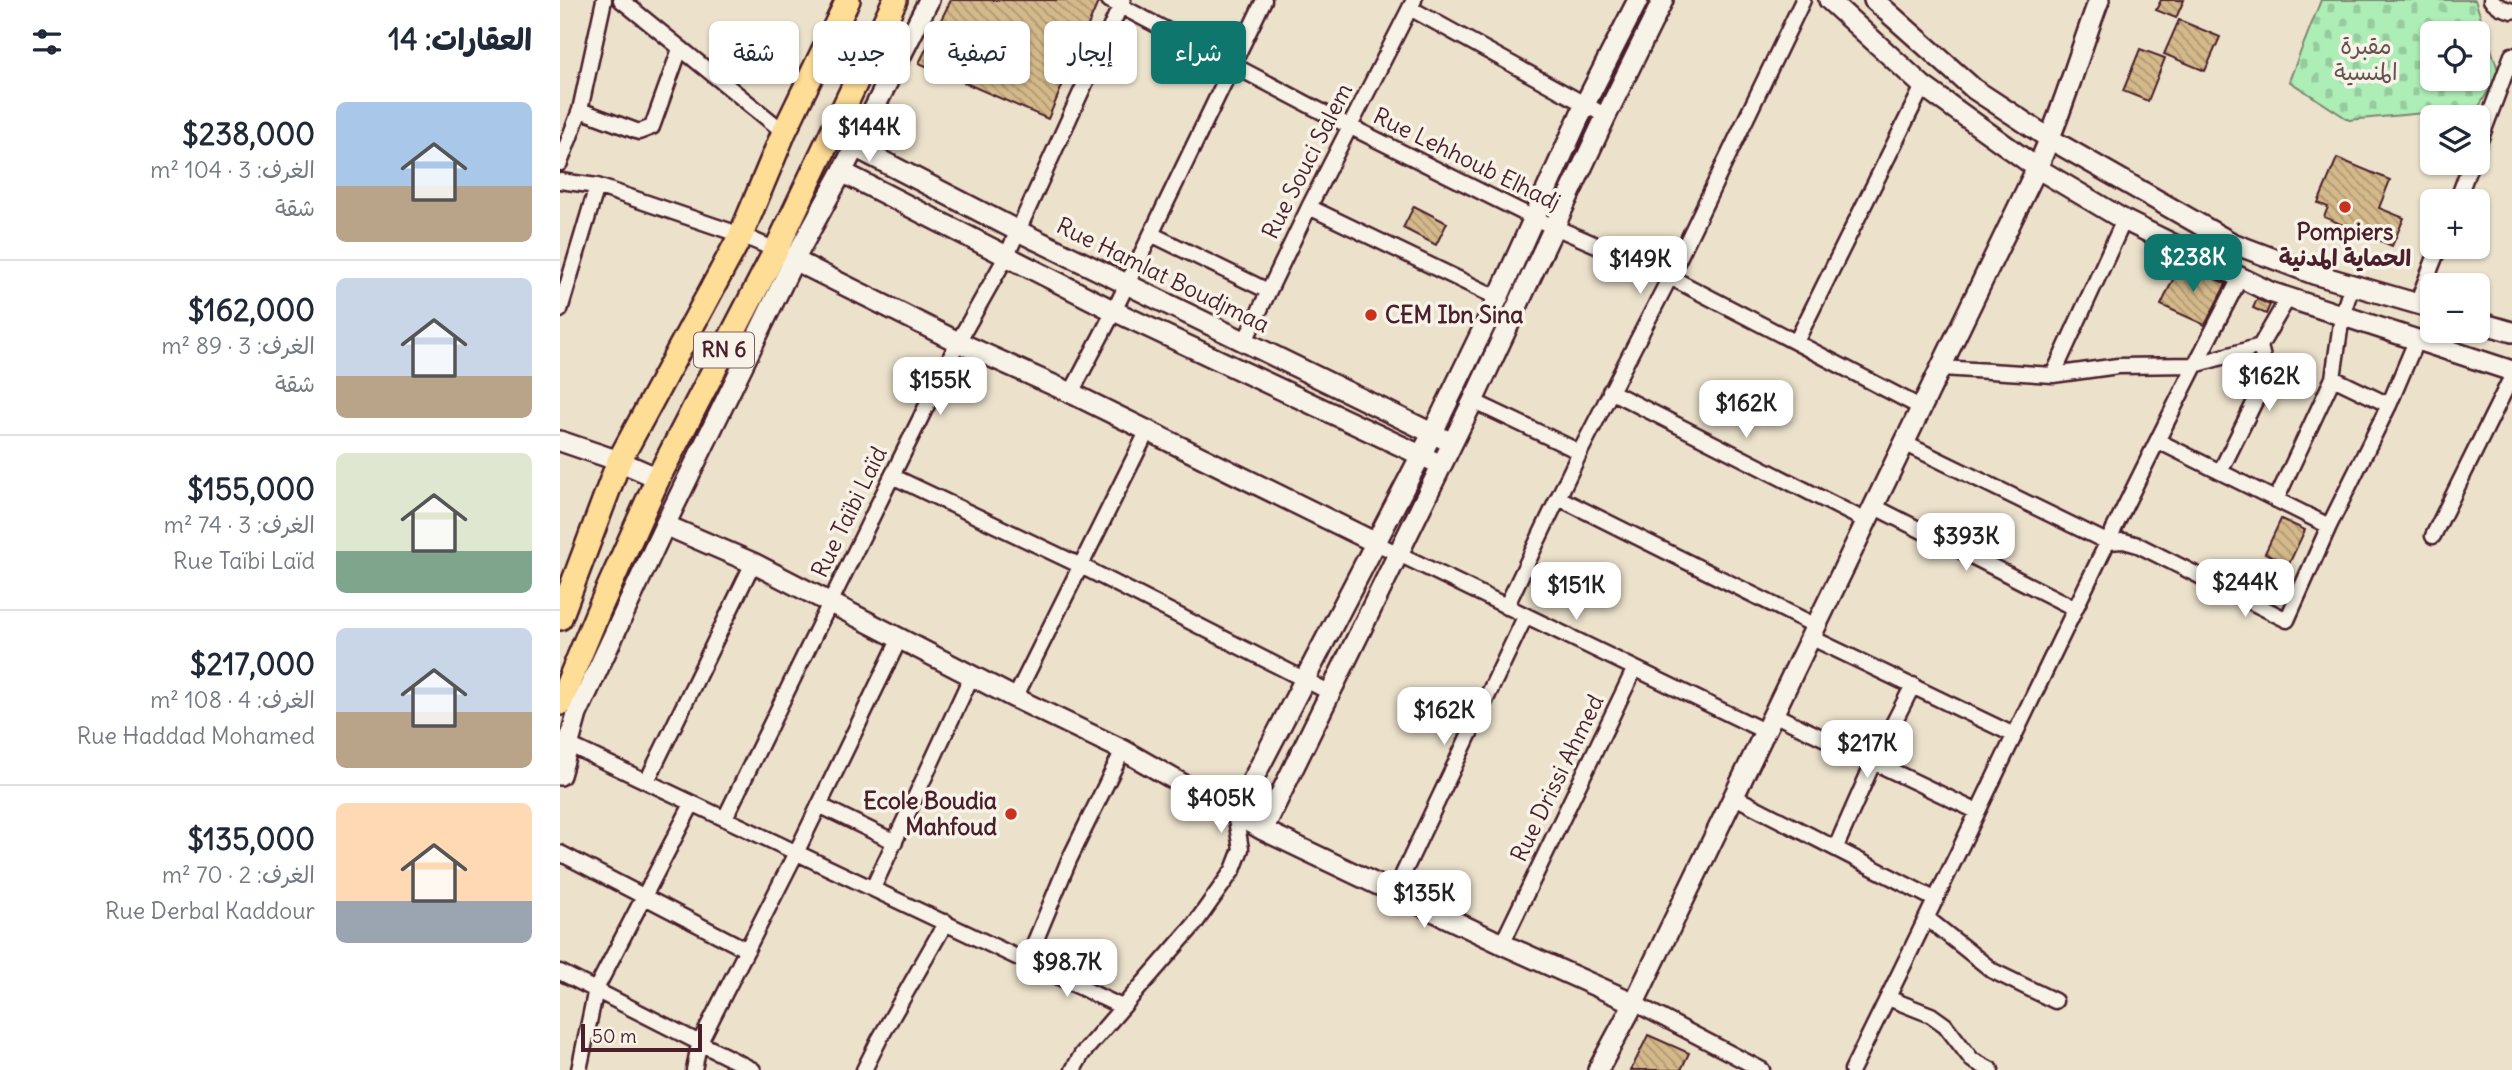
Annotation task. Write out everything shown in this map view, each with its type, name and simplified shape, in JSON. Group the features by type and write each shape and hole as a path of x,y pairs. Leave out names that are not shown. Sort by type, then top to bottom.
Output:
{"main road":[{"name":"RN 6","path":"560,618 619,461 741,235 784,132 848,0"},
{"name":"RN 6","path":"560,703 658,478 785,255 895,0"}],"street":[{"path":"560,163 580,110 604,0"},
{"path":"560,775 564,743 785,255 842,172 929,0"},
{"path":"1246,38 1264,0"},
{"path":"1241,849 1235,814 1374,542 1422,455 1498,298 1585,104 1639,0"},
{"path":"1073,1070 1082,1055 1122,1007 1194,925 1233,870 1241,849 1263,830 1473,401 1663,0"},
{"path":"1506,607 1580,452 1670,277 1803,0"},
{"path":"1829,0 1923,86 2037,168 2124,220 2240,278 2288,298 2512,371"},
{"path":"1874,0 1974,89 2050,139 2232,243 2275,261 2420,304"},
{"path":"1598,1070 1634,1003 2037,168 2050,139 2099,0"},
{"path":"2491,0 2512,11"},
{"path":"619,1 784,132"},
{"name":"Rue Lehhoub Elhadj","path":"1117,2 1151,21"},
{"name":"Rue Taïbi Laïd","path":"725,818 958,342 1006,257 1117,2"},
{"path":"1412,4 1606,116"},
{"name":"Rue Souci Salem","path":"1244,343 1309,206 1412,4"},
{"path":"580,110 639,132 652,127 680,49"},
{"path":"2490,114 2512,55"},
{"name":"Rue Lehhoub Elhadj","path":"1246,73 1534,218 1670,277 1922,408"},
{"path":"1071,393 1224,84"},
{"path":"1796,342 1923,86"},
{"name":"Rue Hamlat Boudjmaa","path":"855,147 1018,231 1452,443"},
{"path":"842,172 1114,311 1441,465"},
{"path":"560,181 597,186 741,235 958,342 1148,430 1634,670 1873,763 1976,811"},
{"path":"560,310 597,186"},
{"path":"1309,206 1498,298"},
{"path":"2053,375 2124,220"},
{"path":"1152,234 1268,291"},
{"path":"1852,1070 1928,919 1976,811 2074,608 2240,278"},
{"path":"2276,500 2333,378 2342,316 2352,285"},
{"path":"1941,368 2053,375 2118,366 2195,365 2260,345 2288,298"},
{"path":"2490,326 2512,332"},
{"path":"1904,443 2107,542 2124,541 2138,545 2287,620 2329,526 2389,405 2416,341"},
{"path":"2220,472 2265,381 2260,345"},
{"path":"2432,536 2512,376"},
{"path":"2333,378 2389,405"},
{"path":"1611,391 2074,608"},
{"path":"1473,401 1580,452"},
{"path":"1015,698 1148,430"},
{"path":"560,441 619,461 658,478"},
{"path":"2158,441 2329,526"},
{"path":"892,476 1079,565 1329,692"},
{"path":"1559,498 1913,685 2014,735"},
{"path":"665,525 753,563 1015,698 1123,750 1263,830 1502,944 1634,1003 1762,1070"},
{"path":"646,781 753,563"},
{"path":"1394,893 1525,617"},
{"path":"694,1070 699,1044 796,853 900,638"},
{"name":"Rue Drissi Ahmed","path":"1502,944 1634,670"},
{"path":"873,888 972,676"},
{"path":"1836,847 1873,763 1913,685"},
{"path":"564,743 1122,1007"},
{"path":"1027,961 1069,860 1123,750"},
{"path":"1733,796 1936,900"},
{"path":"579,1070 596,989 692,804"},
{"path":"819,805 895,842"},
{"path":"560,853 747,950"},
{"path":"1928,919 1993,971 2055,1001"},
{"path":"864,1070 946,922"},
{"path":"560,972 753,1070"},
{"path":"1888,998 1931,1015 1945,1026 1972,1060 1991,1070"}],"green space":[{"name":"مقبرة المنسية","path":"2321,0 2475,0 2482,21 2420,21 2420,91 2488,91 2480,105 2420,105 2420,113 2349,120 2289,81"},
{"name":"مقبرة المنسية","path":"2490,46 2499,73 2490,88"}],"building":[{"path":"951,0 1099,0 1090,21 1044,21 1044,84 1063,84 1048,119 967,84 1030,84 1030,21 940,21"},
{"path":"2161,0 2184,0 2176,18 2156,10"},
{"path":"2179,20 2220,37 2205,71 2164,54"},
{"path":"2140,49 2165,58 2148,101 2123,91"},
{"path":"2337,158 2390,180 2379,208 2404,218 2392,246 2324,217 2328,207 2318,203"},
{"path":"1414,206 1447,223 1436,245 1403,228"},
{"path":"2181,262 2226,284 2205,325 2161,305"},
{"path":"2257,299 2270,305 2266,314 2253,308"},
{"path":"2281,519 2305,530 2289,564 2265,553"},
{"path":"1648,1035 1689,1053 1681,1070 1631,1070"}],"place":[{"name":"Pompiers الحماية المدنية","path":"2345,207"},
{"name":"CEM Ibn Sina","path":"1371,315"},
{"name":"Ecole Boudia Mahfoud","path":"1011,814"}]}
